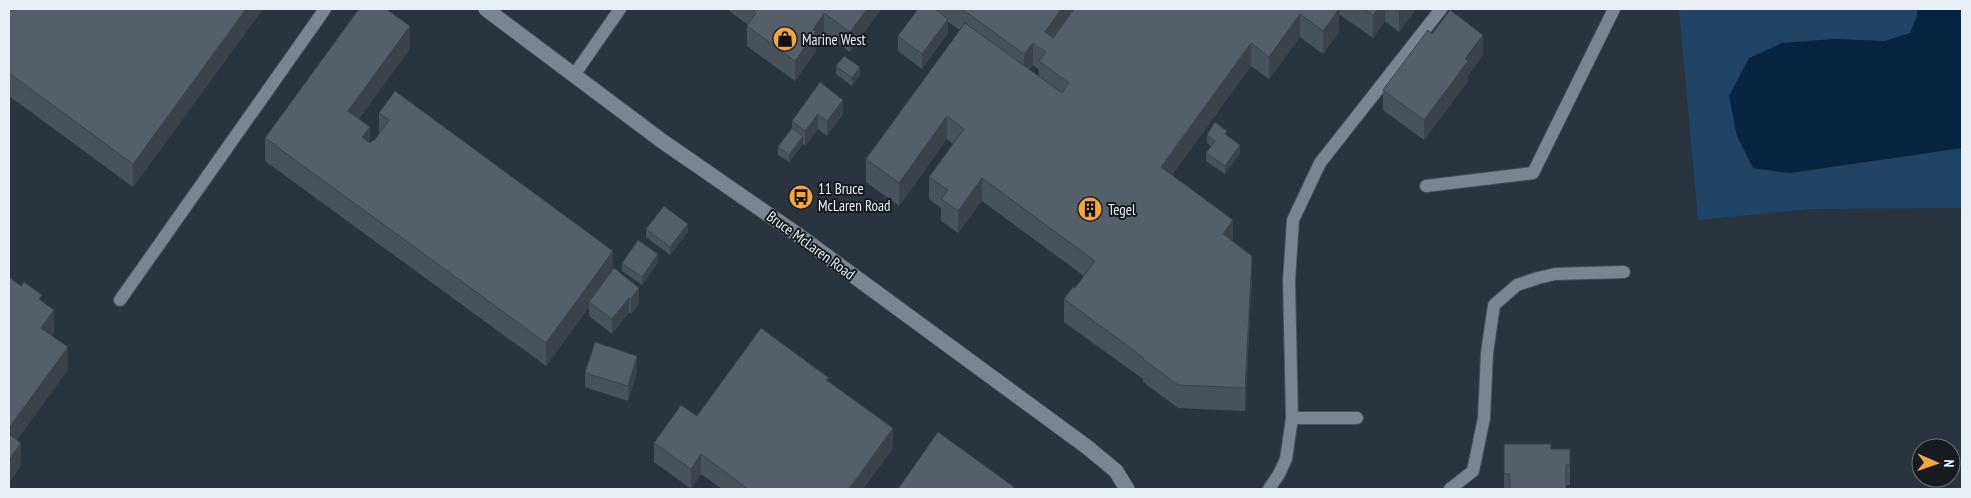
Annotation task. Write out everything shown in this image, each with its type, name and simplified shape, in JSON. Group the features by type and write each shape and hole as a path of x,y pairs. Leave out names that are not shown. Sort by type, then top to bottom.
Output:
{"main road":[{"name":"Bruce McLaren Road","path":"486,9 662,141 798,235 1087,447 1116,471 1127,489"}],"lane":[{"path":"120,300 325,9"},
{"path":"574,75 620,9"},
{"path":"1269,489 1286,459 1292,418 1289,282 1292,220 1320,163 1441,9"},
{"path":"1426,186 1533,173 1614,9"},
{"path":"1450,489 1473,471 1484,418 1487,353 1494,306 1517,285 1538,278 1555,274 1624,272"},
{"path":"1292,418 1357,418"}],"shaded area":[{"path":"1679,9 1917,9 1917,16 1910,33 1885,41 1833,39 1729,95 1737,136 1753,168 1790,173 1962,148 1962,208 1811,209 1698,220"},
{"path":"1917,9 1962,9 1962,148 1790,173 1753,168 1737,136 1729,96 1749,58 1782,43 1833,39 1885,41 1910,33 1917,16"}],"building":[{"path":"9,9 246,9 133,164 9,73"},
{"path":"359,9 386,9 410,26 348,111 370,127 362,137 370,143 374,141 389,120 379,113 395,91 613,251 546,343 265,138"},
{"path":"752,9 867,9 850,32 824,13 813,30 816,31 795,61 747,26 756,13"},
{"path":"918,9 935,9 948,19 922,54 898,36"},
{"name":"Tegel","path":"962,9 1061,9 1045,32 1053,38 1074,9 1339,9 1323,31 1300,14 1269,57 1251,43 1161,167 1233,220 1223,234 1252,256 1245,388 1178,385 1064,299 1073,287 1075,288 1095,261 982,178 958,211 941,199 948,190 929,177 964,129 947,116 899,183 866,159 965,23 1062,93 1069,83 1039,61 1046,52 1033,43 1024,54"},
{"path":"1364,9 1378,9 1373,15"},
{"path":"1450,10 1483,35 1465,59 1468,61 1424,120 1383,90 1428,30 1432,34"},
{"path":"844,56 860,67 852,78 836,66"},
{"path":"820,82 843,100 827,121 818,114 805,131 792,121"},
{"path":"1215,122 1227,131 1225,134 1240,145 1225,166 1206,153 1215,141 1207,135"},
{"path":"792,128 803,136 789,155 778,147"},
{"path":"664,206 688,224 670,247 646,229"},
{"path":"638,240 658,254 642,277 622,263"},
{"path":"614,268 639,288 612,319 589,302"},
{"path":"9,277 21,286 24,282 42,295 39,299 54,310 41,328 68,347 9,428"},
{"path":"761,328 829,378 826,380 893,428 849,489 748,489 701,454 691,469 654,443 681,405 697,416"},
{"path":"595,342 637,356 628,386 585,373"},
{"path":"938,432 1014,487 1012,489 898,489"},
{"path":"9,434 21,443 9,460"},
{"path":"1504,444 1551,444 1551,449 1570,449 1570,465 1566,465 1566,489 1510,489 1510,474 1504,474"}],"place":[{"name":"Marine West","path":"785,39"},
{"name":"11 Bruce McLaren Road","path":"801,197"},
{"name":"Tegel","path":"1090,209"}]}
